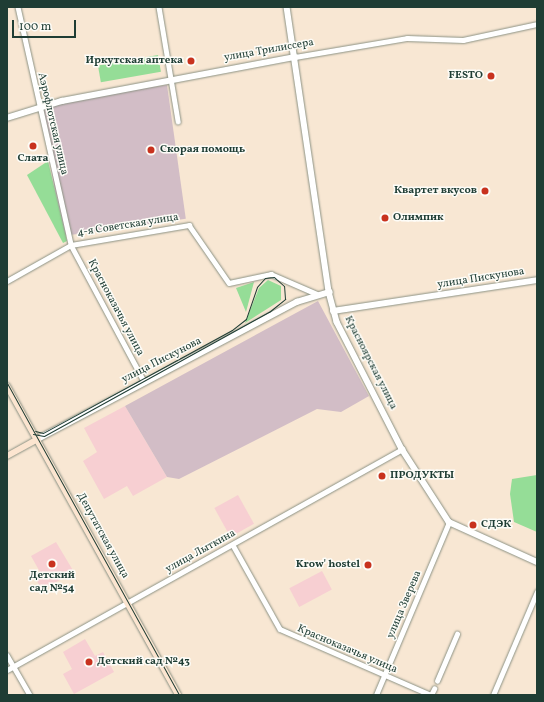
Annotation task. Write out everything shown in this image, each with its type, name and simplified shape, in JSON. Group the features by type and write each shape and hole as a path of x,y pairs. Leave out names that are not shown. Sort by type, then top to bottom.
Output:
{"main road":[{"name":"Депутатская улица","path":"7,386 38,439 178,695"},
{"name":"улица Пискунова","path":"7,456 38,439"}],"street":[{"name":"Аэрофлотская улица","path":"18,7 70,245"},
{"path":"159,7 178,121"},
{"name":"Красноярская улица","path":"287,7 333,311 402,449 450,522"},
{"name":"улица Трилиссера","path":"7,118 39,107 171,79 295,57 407,38 463,40 537,24"},
{"name":"4-я Советская улица","path":"7,281 70,245 189,225 229,283 271,274 317,294"},
{"name":"Красноказачья улица","path":"70,245 144,381"},
{"name":"улица Пискунова","path":"333,311 537,280"},
{"name":"улица Пискунова","path":"38,439 144,381 317,294 329,292"},
{"name":"улица Лыткина","path":"7,670 402,449"},
{"path":"450,522 537,562"},
{"name":"улица Зверева","path":"376,695 450,522"},
{"name":"Красноказачья улица","path":"233,544 280,629 431,695"},
{"path":"493,695 537,592"},
{"path":"438,681 457,634"},
{"path":"7,655 30,695"},
{"path":"431,695 434,690"}],"shaded area":[{"path":"167,85 186,219 61,236 42,103"},
{"path":"318,301 369,396 341,412 317,409 179,479 167,477 125,406"},
{"path":"125,406 167,477 133,496 127,486 104,499 83,461 97,452 84,428"},
{"path":"238,495 254,524 230,537 214,508"},
{"name":"Детский сад №54","path":"56,542 74,572 42,590 37,581 40,572 31,556"},
{"path":"322,571 332,590 299,607 289,588"},
{"name":"Детский сад №43","path":"85,639 95,656 103,652 114,672 74,694 63,674 72,669 63,652"}],"green space":[{"path":"158,55 161,72 101,82 98,66"},
{"path":"48,161 67,241 63,243 27,175"},
{"path":"268,280 281,286 281,300 245,323 259,288"},
{"path":"254,282 246,312 236,288"},
{"path":"537,475 537,532 514,522 510,494 512,479"}],"tram line":[{"path":"33,434 44,436 269,312 285,299 284,286 274,277 265,278 257,287 246,319 232,330 43,433 35,431"},
{"path":"7,383 179,695"}],"place":[{"name":"Иркутская аптека","path":"191,61"},
{"name":"FESTO","path":"491,76"},
{"name":"Слата","path":"33,146"},
{"name":"Скорая помощь","path":"151,150"},
{"name":"Квартет вкусов","path":"485,191"},
{"name":"Олимпик","path":"385,218"},
{"name":"ПРОДУКТЫ","path":"382,476"},
{"name":"СДЭК","path":"473,525"},
{"name":"Детский сад №54","path":"52,564"},
{"name":"Krow' hostel","path":"368,565"},
{"name":"Детский сад №43","path":"89,662"}]}
